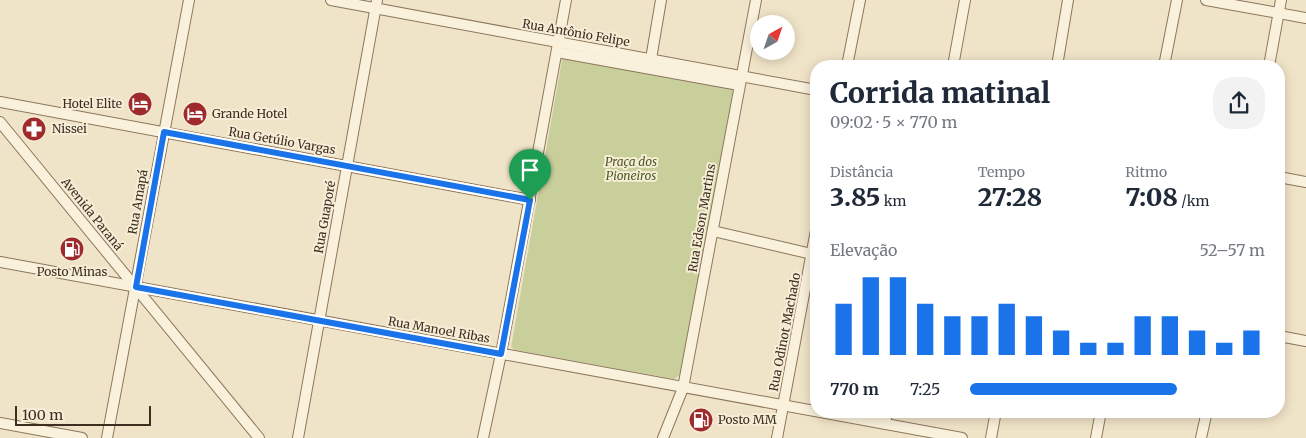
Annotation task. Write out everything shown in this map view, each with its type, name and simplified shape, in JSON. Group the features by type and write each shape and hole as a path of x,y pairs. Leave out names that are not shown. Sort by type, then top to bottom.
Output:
{"street":[{"name":"Rua Amapá","path":"107,438 189,0"},
{"name":"Rua Antônio Felipe","path":"331,0 376,4 558,47 740,81 810,89"},
{"path":"484,438 566,0"},
{"path":"651,59 662,0"},
{"name":"Rua Edson Martins","path":"663,438 683,388 756,0"},
{"path":"848,60 860,0"},
{"path":"954,60 965,0"},
{"path":"1058,60 1068,0"},
{"path":"1165,60 1177,0"},
{"path":"1206,0 1306,18"},
{"path":"1270,60 1281,0"},
{"name":"Rua Guaporé","path":"298,438 376,4"},
{"name":"Rua Antônio Felipe","path":"558,47 651,59 740,81"},
{"name":"Rua Getúlio Vargas","path":"0,102 530,200"},
{"name":"Avenida Paraná","path":"0,122 259,438"},
{"path":"1285,178 1306,182"},
{"path":"713,231 810,254"},
{"name":"Rua Manoel Ribas","path":"0,262 810,411"},
{"name":"Rua Odinot Machado","path":"778,438 810,274"},
{"path":"1285,337 1306,341"},
{"name":"Rua Manoel Ribas","path":"851,418 932,435 962,438"},
{"path":"885,424 886,418"},
{"path":"991,438 995,418"},
{"path":"1096,438 1100,418"},
{"path":"1202,438 1206,418"},
{"path":"0,423 82,438"}],"green space":[{"name":"Praça dos Pioneiros","path":"564,58 732,88 733,91 681,374 674,379 515,350 511,347 562,60"}],"place":[{"name":"Hotel Elite","path":"140,104"},
{"name":"Grande Hotel","path":"195,114"},
{"name":"Nissei","path":"34,129"},
{"name":"Posto Minas","path":"72,249"},
{"name":"Posto MM","path":"701,420"}],"route":[{"path":"164,132 530,200 501,354 136,287 164,132"}]}
